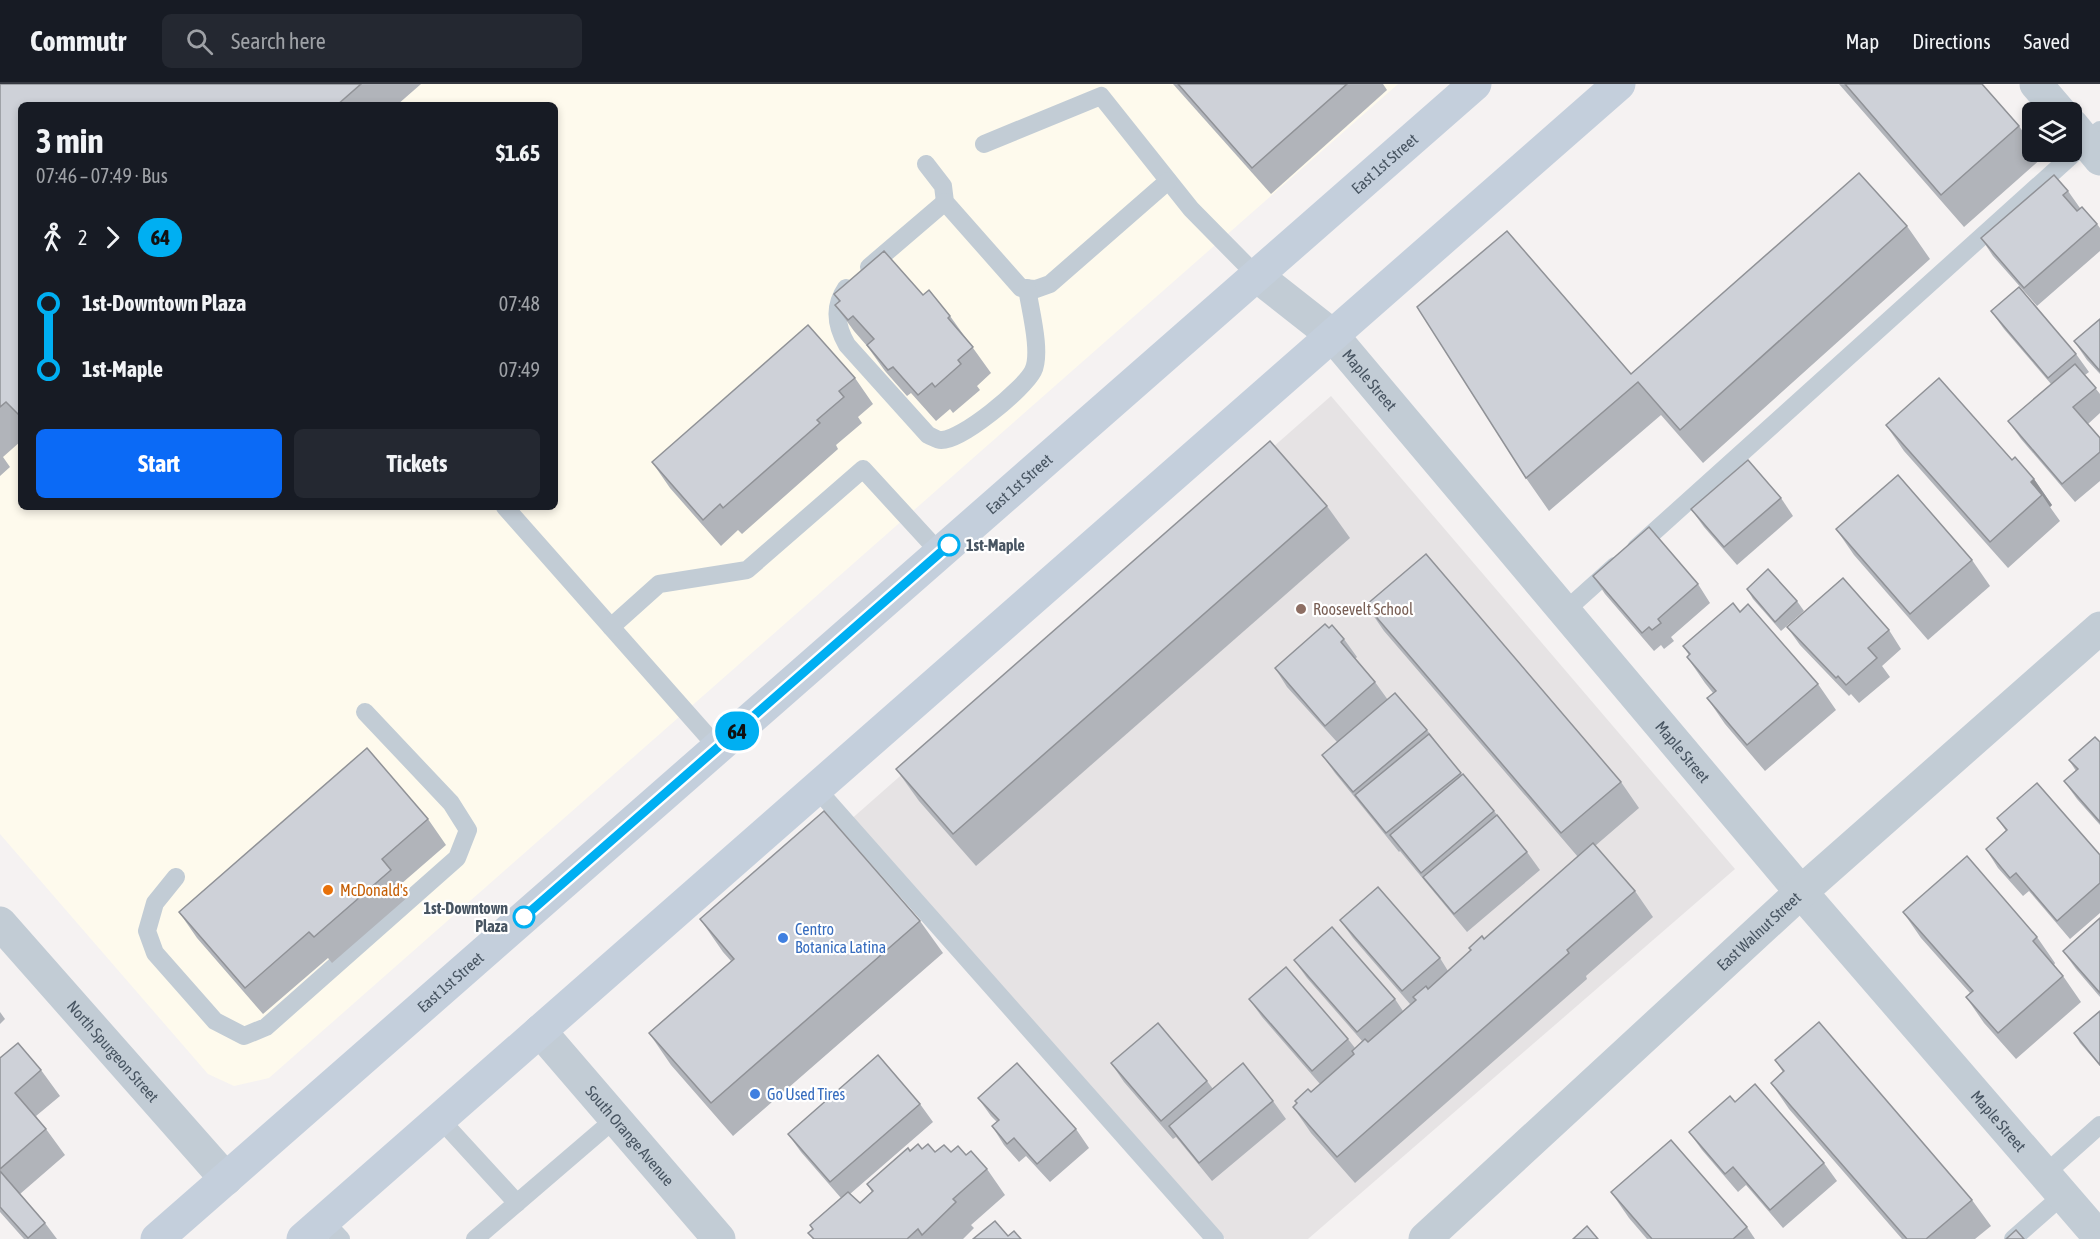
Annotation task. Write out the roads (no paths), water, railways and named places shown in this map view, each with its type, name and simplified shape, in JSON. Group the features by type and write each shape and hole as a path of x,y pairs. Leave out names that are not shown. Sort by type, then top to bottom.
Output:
{"main road":[{"name":"East 1st Street","path":"157,1239 1475,84"},
{"path":"323,1233 440,1119 1619,84"}],"street":[{"path":"2036,84 2051,102"},
{"name":"Maple Street","path":"1257,276 1332,336 1801,892 2100,1238"},
{"name":"East Walnut Street","path":"1425,1239 1801,892 2100,628"},
{"name":"North Spurgeon Street","path":"0,924 226,1179"},
{"name":"South Orange Avenue","path":"540,1031 719,1239"}],"lane":[{"path":"984,144 1101,96 1191,209 1257,276"},
{"path":"1565,611 2089,139"},
{"path":"926,164 943,186 945,202 1021,288 1036,289 1050,284 1168,181"},
{"path":"945,202 851,282 840,296 836,315 839,332 847,345 928,435 941,440 959,435 1023,385 1033,371 1034,335 1026,288"},
{"path":"611,627 659,584 747,570 863,469 940,553"},
{"path":"508,510 718,748"},
{"path":"176,877 155,903 147,931 155,952 215,1021 244,1035 266,1027 457,858 468,830 452,803 365,712"},
{"path":"816,788 1215,1239"},
{"path":"475,1239 616,1118"},
{"path":"440,1119 517,1203"},
{"path":"2013,1239 2100,1125"}],"place":[{"name":"1st-Maple","path":"949,545"},
{"name":"Roosevelt School","path":"1301,609"},
{"name":"McDonald's","path":"328,890"},
{"name":"1st-Downtown Plaza","path":"524,917"},
{"name":"Centro Botanica Latina","path":"783,938"},
{"name":"Go Used Tires","path":"755,1094"}]}
